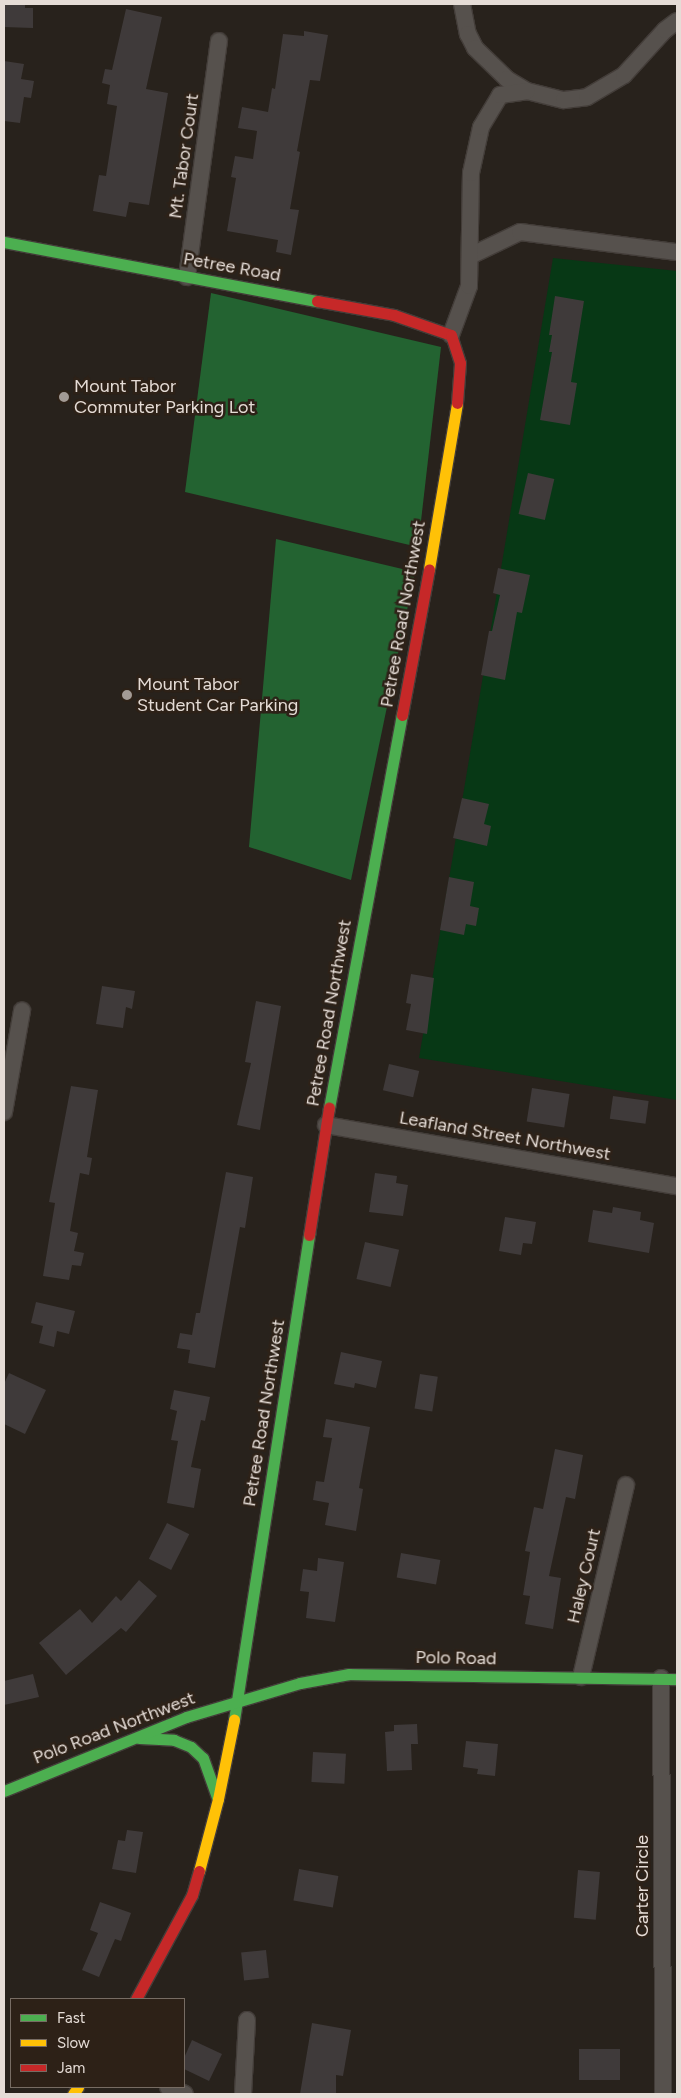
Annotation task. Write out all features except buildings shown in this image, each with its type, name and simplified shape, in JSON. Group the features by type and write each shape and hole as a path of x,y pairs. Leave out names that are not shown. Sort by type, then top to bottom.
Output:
{"street":[{"path":"462,4 468,34 475,48 506,79 527,91 564,100 587,97 624,75 665,30 677,21"},
{"name":"Mt. Tabor Court","path":"188,277 219,41"},
{"path":"451,335 469,286 471,173 481,128 500,95 527,91"},
{"path":"470,256 520,232 677,252"},
{"name":"Petree Road","path":"4,242 394,315 451,335"},
{"name":"Petree Road Northwest","path":"137,1998 192,1895 218,1799 238,1700 326,1125 456,420 460,363 451,335"},
{"path":"4,1112 22,1011"},
{"name":"Leafland Street Northwest","path":"326,1125 677,1186"},
{"name":"Haley Court","path":"581,1677 626,1485"},
{"name":"Polo Road","path":"238,1700 349,1674 677,1679"},
{"name":"Carter Circle","path":"661,1678 663,2094"},
{"name":"Polo Road Northwest","path":"4,1791 133,1737 238,1700"},
{"path":"133,1737 174,1740 191,1747 203,1758 218,1799"},
{"path":"244,2093 247,2020"},
{"path":"170,2088 185,2094"}],"green space":[{"path":"553,258 677,271 677,1100 419,1058"},
{"path":"211,293 441,347 418,547 185,492"},
{"path":"276,539 415,572 351,880 249,847"}],"traffic: fast":[{"path":"4,242 317,301"},
{"path":"329,1108 402,715"},
{"path":"234,1720 309,1235"},
{"path":"4,1791 186,1717 300,1683 349,1674 677,1679"},
{"path":"139,1738 174,1740 191,1747 203,1758 217,1797"}],"traffic: slow":[{"path":"429,569 457,403"},
{"path":"199,1871 218,1799 234,1720"},
{"path":"73,2094 77,2088"}],"traffic: jam":[{"path":"317,301 394,315 451,335 460,363 457,403"},
{"path":"402,715 429,569"},
{"path":"309,1235 329,1108"},
{"path":"137,1998 192,1895 199,1871"}],"place":[{"name":"Mount Tabor Commuter Parking Lot","path":"64,397"},
{"name":"Mount Tabor Student Car Parking","path":"127,695"}]}
